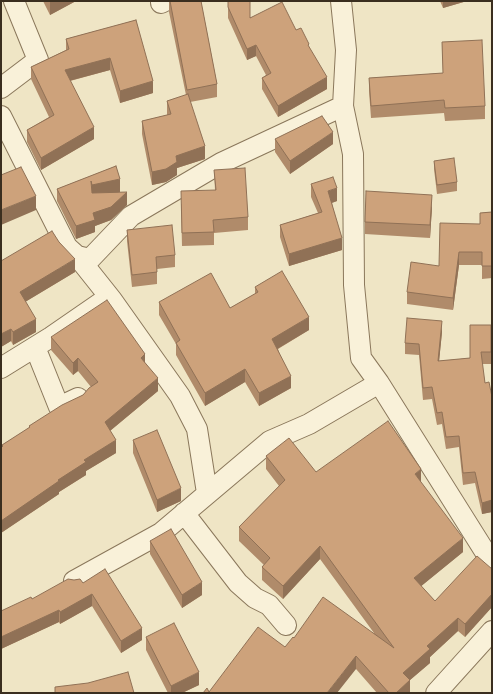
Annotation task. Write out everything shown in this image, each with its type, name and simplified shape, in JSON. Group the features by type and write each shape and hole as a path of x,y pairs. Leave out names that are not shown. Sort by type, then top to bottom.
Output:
{"street":[{"path":"1,88 38,60 14,1"},
{"path":"160,1 165,1"},
{"path":"341,1 346,50 343,106 353,154 354,284 361,358 379,383 492,563"},
{"path":"77,256 90,259 131,216 221,163 343,106"},
{"path":"1,116 67,247 77,256 109,297 180,396 197,429 207,493"},
{"path":"1,368 109,297"},
{"path":"35,347 59,407 78,398"},
{"path":"74,581 161,533 270,441 309,424 379,383"},
{"path":"184,513 238,583 255,598 269,605 286,625"},
{"path":"436,693 492,631"}],"building":[{"path":"170,1 201,1 217,84 187,90"},
{"path":"228,1 250,1 250,18 282,2 296,30 301,28 309,44 308,45 327,77 278,106 262,78 271,73 256,45 247,49 228,7"},
{"path":"136,20 153,81 120,91 110,58 65,70 94,127 41,158 27,130 54,115 31,67 69,49 66,39"},
{"path":"482,40 485,106 445,108 444,100 371,106 369,78 443,73 442,42"},
{"path":"188,94 205,146 176,156 177,162 166,169 152,172 142,121 171,114 167,101"},
{"path":"322,116 333,132 290,161 275,139"},
{"path":"454,158 457,182 437,185 434,161"},
{"path":"116,166 120,179 92,185 91,181 92,193 127,192 111,207 93,213 95,220 76,226 57,189"},
{"path":"21,167 36,196 1,210 1,175"},
{"path":"245,168 248,217 213,220 214,232 182,233 181,191 216,190 214,170"},
{"path":"333,177 337,188 328,191 342,238 289,254 280,225 322,212 311,184"},
{"path":"366,191 432,195 430,225 365,222"},
{"path":"492,212 492,266 482,266 482,252 459,252 453,298 407,292 411,262 439,266 440,223 480,224 480,213"},
{"path":"172,225 175,255 156,257 157,272 132,275 127,230"},
{"path":"52,231 59,242 75,259 20,292 36,319 13,332 11,329 1,334 1,261"},
{"path":"282,271 309,317 272,339 291,376 259,393 245,369 205,393 176,343 180,340 159,302 211,273 230,308 258,292 255,287"},
{"path":"107,300 145,354 141,358 158,378 105,422 116,440 84,460 86,462 1,521 2,445 62,405 83,395 89,388 98,382 78,358 73,363 51,337"},
{"path":"407,318 442,321 438,361 470,358 470,325 491,325 491,352 481,352 485,383 489,382 492,397 492,500 482,503 475,472 463,473 459,436 446,437 442,412 437,413 432,387 423,388 419,344 405,343"},
{"path":"388,421 421,469 415,474 463,538 414,578 435,601 477,556 492,569 492,594 465,624 458,618 427,646 430,649 403,673 410,680 396,693 389,693 356,656 327,693 203,693 207,688 209,692 258,627 285,647 293,637 294,638 323,597 394,648 320,546 283,586 262,567 270,558 239,527 285,480 266,456 289,438 316,472"},
{"path":"157,430 181,488 157,500 133,440"},
{"path":"171,529 202,582 182,595 150,541"},
{"path":"105,569 142,628 121,641 92,594 60,612 59,610 1,637 1,611 31,597 32,599 68,579 80,579 83,583"},
{"path":"174,623 199,672 171,686 146,637"},
{"path":"128,672 134,693 55,693 55,687 88,683"}]}
